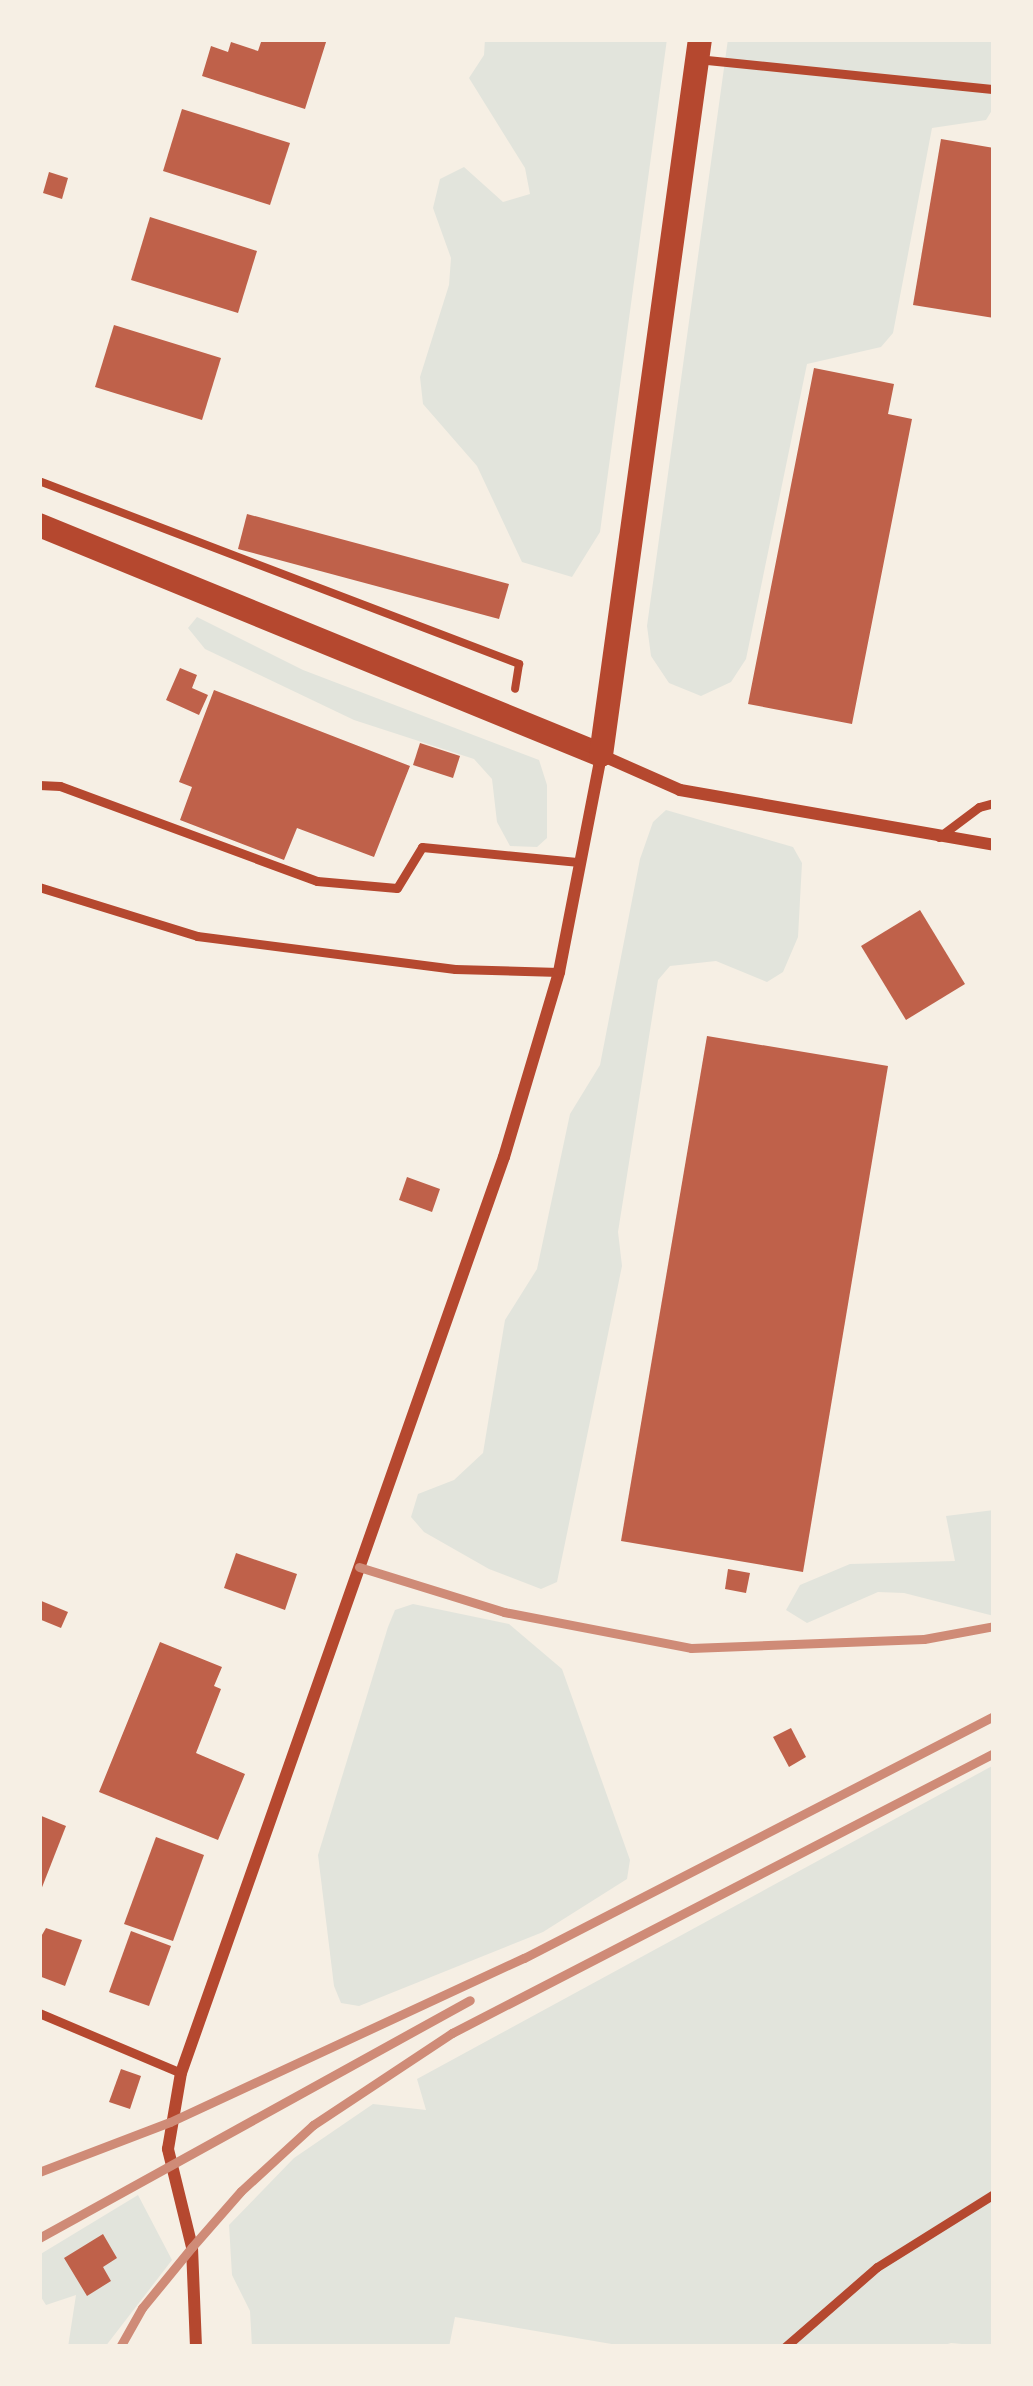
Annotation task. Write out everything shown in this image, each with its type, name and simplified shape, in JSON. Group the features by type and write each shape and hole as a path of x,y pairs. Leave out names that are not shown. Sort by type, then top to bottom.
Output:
{"main road":[{"path":"39,525 601,755 699,49"}],"street":[{"path":"196,2347 191,2247 175,2193 170,2122 182,2073 504,1157 559,972 601,755 680,790 994,845"}],"lane":[{"path":"699,49 994,89"},
{"path":"39,785 60,787 317,881 397,888 422,847 579,862"},
{"path":"939,837 980,807 994,803"},
{"path":"39,887 197,936 455,968 559,972"},
{"path":"39,2013 182,2073"},
{"path":"785,2347 877,2266 994,2194"}],"path":[{"path":"39,482 519,664 511,718"}],"shaded area":[{"path":"485,39 667,39 600,532 572,577 522,562 477,466 423,404 420,377 449,285 451,258 433,208 440,179 464,167 503,202 530,194 525,168 469,78 484,55"},
{"path":"728,39 994,39 994,107 986,120 932,128 893,333 881,347 807,364 746,659 731,682 701,696 669,683 651,656 647,626"},
{"path":"197,617 303,670 539,760 547,785 547,838 537,847 510,846 497,822 492,779 474,759 354,720 205,649 188,628"},
{"path":"666,810 793,847 802,863 798,937 783,972 767,982 716,961 670,966 658,980 618,1232 622,1266 557,1582 541,1589 489,1569 424,1532 411,1517 418,1494 454,1480 483,1453 505,1320 537,1269 570,1114 600,1065 640,859 653,822"},
{"path":"994,1510 994,1616 904,1593 878,1592 807,1623 786,1610 800,1585 850,1564 955,1561 946,1516"},
{"path":"413,1604 509,1624 562,1669 630,1860 627,1879 543,1932 359,2006 341,2003 334,1986 318,1855 388,1627 395,1610"},
{"path":"994,1765 994,2347 951,2343 938,2347 629,2347 455,2317 449,2347 252,2347 250,2311 232,2275 229,2225 294,2158 373,2104 426,2110 417,2079"},
{"path":"138,2195 172,2260 105,2347 68,2347 76,2295 46,2305 39,2294 39,2255"}],"building":[{"path":"262,39 327,39 305,109 202,76 211,46 228,52 231,42 258,51"},
{"path":"182,109 290,143 270,205 163,171"},
{"path":"941,139 994,148 994,318 913,305"},
{"path":"49,172 68,178 62,199 43,193"},
{"path":"150,217 257,251 238,313 131,280"},
{"path":"114,325 221,358 202,420 95,387"},
{"path":"814,368 894,384 888,414 912,419 852,724 748,704"},
{"path":"247,514 509,584 499,619 238,549"},
{"path":"180,668 197,675 192,688 208,695 199,715 166,700"},
{"path":"214,690 410,766 374,857 297,828 284,860 180,820 192,787 179,782"},
{"path":"420,743 460,756 453,778 413,765"},
{"path":"920,910 965,984 906,1020 861,946"},
{"path":"707,1036 888,1066 803,1572 621,1541"},
{"path":"407,1177 440,1189 432,1212 399,1200"},
{"path":"236,1553 297,1574 285,1610 224,1588"},
{"path":"728,1569 750,1573 746,1593 725,1589"},
{"path":"39,1600 68,1612 61,1628 39,1619"},
{"path":"160,1642 222,1667 214,1686 221,1689 196,1753 245,1774 218,1840 99,1792"},
{"path":"791,1728 806,1757 789,1767 773,1737"},
{"path":"39,1815 66,1826 39,1895"},
{"path":"156,1837 204,1855 173,1941 124,1924"},
{"path":"46,1928 82,1940 65,1986 39,1976 39,1940"},
{"path":"131,1931 171,1946 149,2006 109,1992"},
{"path":"121,2069 141,2076 130,2109 109,2102"},
{"path":"103,2234 117,2258 103,2267 111,2281 87,2296 64,2258"}],"railway":[{"path":"359,1567 504,1612 691,1648 924,1639 994,1626"},
{"path":"39,2172 170,2122 524,1958 994,1716"},
{"path":"120,2347 142,2308 192,2247 241,2191 313,2125 452,2033 994,1753"},
{"path":"39,2238 470,2000"}]}
